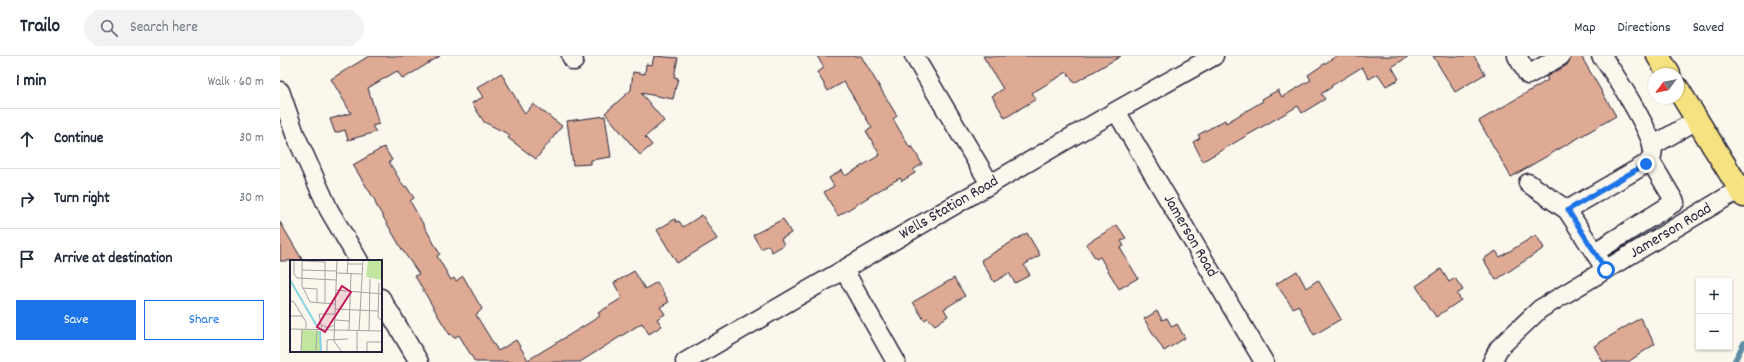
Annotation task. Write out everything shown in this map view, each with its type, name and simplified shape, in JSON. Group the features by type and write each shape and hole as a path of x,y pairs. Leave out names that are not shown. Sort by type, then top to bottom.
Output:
{"main road":[{"path":"1658,56 1665,68"},
{"path":"1684,98 1742,193"}],"street":[{"path":"914,56 990,184"},
{"name":"Wells Station Road","path":"685,362 1116,110 1214,56"},
{"path":"1517,56 1528,75 1561,56"},
{"path":"1595,252 1675,202 1651,153 1641,121 1601,56"},
{"path":"280,91 295,134 329,210 358,260"},
{"name":"Jamerson Road","path":"1116,110 1264,362"},
{"path":"1568,210 1697,120"},
{"path":"1528,183 1568,210 1606,270"},
{"name":"Jamerson Road","path":"1492,362 1499,348 1540,309 1742,193"},
{"path":"844,270 896,362"},
{"path":"382,300 419,362"}],"building":[{"path":"369,56 440,56 403,79 397,71 368,88 379,124 372,126 376,132 348,140 345,130 335,133 330,119 351,113 331,79"},
{"path":"654,56 678,58 674,77 678,78 673,99 641,93 664,121 645,137 652,145 640,155 605,113 631,90 633,72 645,74 646,64 652,65"},
{"path":"817,56 861,56 897,116 893,119 910,148 912,146 922,164 913,170 915,173 902,181 900,178 891,183 838,216 824,192 834,186 829,178 842,170 845,176 880,155 866,131 872,128 844,82 828,91 817,72 824,68"},
{"path":"983,56 1121,56 1074,83 1067,72 1032,93 1036,99 1005,118 992,96 1003,89"},
{"path":"1336,56 1409,56 1392,67 1399,79 1386,86 1378,74 1369,79 1362,67 1331,86 1332,87 1321,94 1325,99 1302,113 1298,106 1203,161 1193,142 1200,138 1198,135 1225,120 1226,123 1263,101 1262,99 1278,90 1282,97 1311,80 1308,75"},
{"path":"1433,56 1474,56 1485,74 1455,92"},
{"path":"1571,56 1581,56 1616,116 1511,177 1479,121 1548,80 1546,77 1567,65"},
{"path":"501,73 525,114 533,104 562,126 536,159 508,138 510,135 484,122 472,103 483,97 477,88"},
{"path":"605,116 611,157 591,160 591,164 573,165 567,121"},
{"path":"384,147 392,160 389,162 404,187 406,186 414,198 410,201 440,254 437,256 451,280 454,278 456,281 463,276 482,309 476,315 498,351 516,340 528,360 600,316 598,313 622,298 614,283 634,271 645,289 657,282 669,302 660,307 665,314 657,319 662,326 649,334 642,323 580,362 475,362 459,335 454,338 451,334 450,335 440,319 415,276 419,274 403,251 375,203 376,202 353,165"},
{"path":"702,215 717,239 677,263 657,230 675,219 676,222 679,221 683,227"},
{"path":"783,219 791,233 781,239 784,245 772,252 768,245 761,249 753,235"},
{"path":"280,222 302,260 280,261"},
{"path":"1117,225 1126,238 1121,241 1124,246 1120,248 1138,278 1119,289 1100,257 1096,259 1086,244"},
{"path":"1027,233 1040,255 1024,265 1030,275 1015,283 1009,273 994,282 981,260"},
{"path":"1536,235 1544,248 1496,280 1483,259 1496,251 1500,257"},
{"path":"1441,269 1449,282 1455,278 1463,290 1457,294 1461,300 1436,317 1416,286"},
{"path":"1297,271 1306,288 1318,280 1341,319 1314,335 1298,305 1293,308 1276,284"},
{"path":"954,278 965,296 944,309 948,316 935,325 928,318 924,320 913,302"},
{"path":"1157,311 1162,320 1167,318 1172,327 1177,324 1185,338 1164,351 1144,319"},
{"path":"1640,318 1655,344 1628,362 1603,362 1594,346"}],"waterway":[{"path":"1734,362 1744,343"}],"route":[{"path":"1606,270 1568,210 1646,164"}]}
